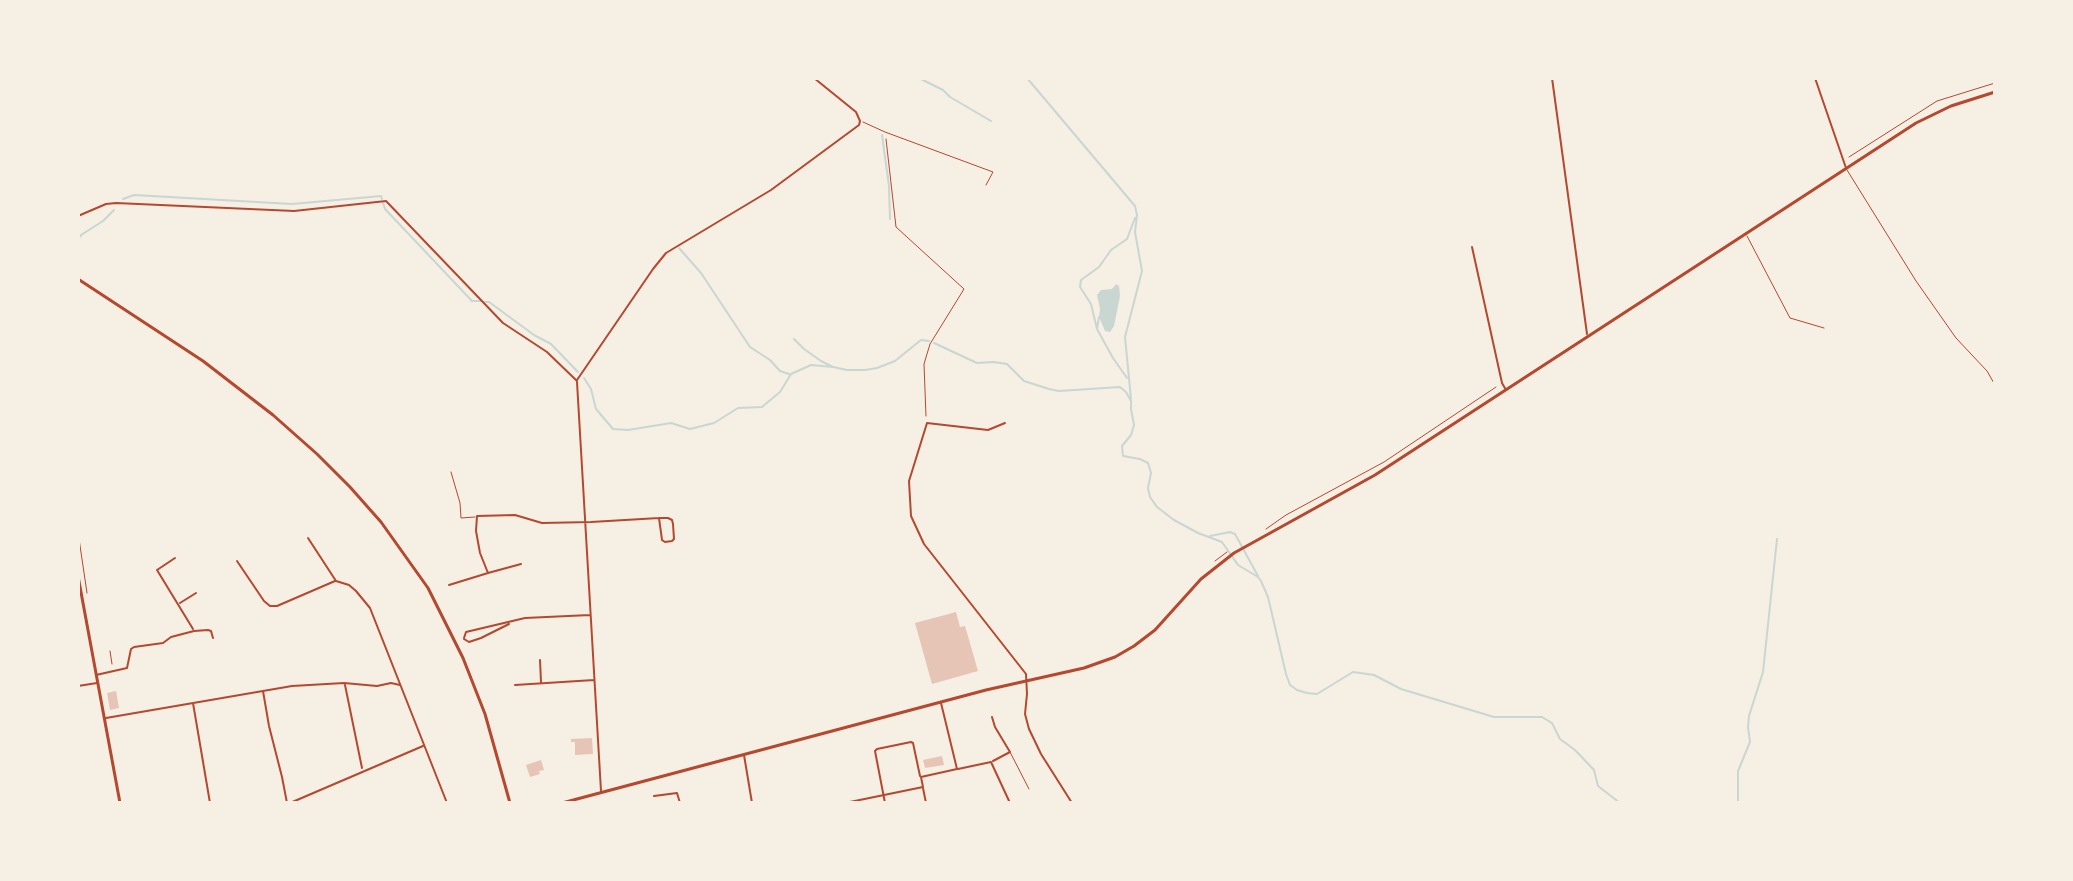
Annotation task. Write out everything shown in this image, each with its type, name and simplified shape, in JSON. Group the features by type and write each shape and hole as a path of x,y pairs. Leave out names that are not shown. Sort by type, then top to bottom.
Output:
{"main road":[{"path":"562,803 1115,657 1155,630 1225,556 1375,475 1929,116 1995,92"},
{"path":"78,279 172,340 262,406 317,454 381,522 428,588 463,658 485,714 510,803"},
{"path":"78,576 120,803"}],"street":[{"path":"601,791 577,381 666,253 771,190 856,128 860,121 856,112 814,78"},
{"path":"1552,78 1588,337"},
{"path":"1815,78 1846,169"},
{"path":"78,216 116,203 294,211 386,201 503,323 547,352 577,381"},
{"path":"1472,247 1506,390"},
{"path":"1005,423 988,430 927,423 909,481 909,503 914,525 924,544 1026,674 1025,714 1029,729 1072,803"},
{"path":"488,573 480,553 475,517 510,514 542,523 659,518 672,520 672,541 662,540 659,518"},
{"path":"308,538 336,581 349,585 370,608 447,803"},
{"path":"175,558 157,570 194,631"},
{"path":"237,561 270,606 277,606 336,581"},
{"path":"449,585 521,564"},
{"path":"179,604 196,593"},
{"path":"510,623 469,642 464,638 466,632 525,618 591,615"},
{"path":"96,675 127,668 134,647 163,643 171,637 194,631 211,631 213,638"},
{"path":"540,660 541,683"},
{"path":"391,683 397,675"},
{"path":"515,685 595,680"},
{"path":"78,686 97,683"},
{"path":"344,683 363,770"},
{"path":"105,719 306,685 401,685"},
{"path":"263,690 288,803 424,745"},
{"path":"940,702 957,769"},
{"path":"193,703 210,803"},
{"path":"921,777 991,762 1010,752 992,717"},
{"path":"885,803 875,751 911,742 926,803"},
{"path":"744,754 752,803"},
{"path":"991,762 1010,802 1003,803"},
{"path":"845,803 923,787"},
{"path":"654,796 677,793 680,803"}],"lane":[{"path":"860,121 994,173 986,185"},
{"path":"1846,169 1916,281 1956,338 1987,371 1995,385"},
{"path":"1746,234 1790,318 1824,328"},
{"path":"451,472 461,518 475,517"},
{"path":"1010,752 1029,789"}],"path":[{"path":"885,132 896,227 964,289 930,344 924,364 927,423"},
{"path":"1261,532 1286,515 1384,462 1465,406 1503,384"},
{"path":"78,532 87,593"},
{"path":"1210,565 1225,556"},
{"path":"110,651 114,672"}],"shaded area":[{"path":"1116,284 1120,296 1110,332 1105,331 1099,317 1097,295"}],"building":[{"path":"956,612 960,627 965,626 978,671 932,684 915,623"},
{"path":"116,691 119,708 110,710 107,693"},
{"path":"592,738 593,754 575,755 575,742 571,739"},
{"path":"942,756 944,765 925,768 923,760"},
{"path":"541,760 544,770 530,777 526,765"}],"waterway":[{"path":"919,78 991,121"},
{"path":"1027,78 1135,206 1135,232 1142,271 1125,337 1131,399"},
{"path":"882,135 890,219"},
{"path":"123,199 134,195 292,204 381,196 382,199"},
{"path":"383,203 385,209 472,301 481,301"},
{"path":"78,240 114,210"},
{"path":"1097,329 1091,304 1080,287 1081,280 1099,267 1111,250 1127,239 1135,218"},
{"path":"679,248 701,273 750,347 780,371 789,374"},
{"path":"484,302 489,302 551,344 578,372"},
{"path":"1099,317 1097,329 1127,378"},
{"path":"794,339 821,361 847,370 877,368 895,361 921,340 929,341"},
{"path":"934,343 977,363 1007,364 1024,381 1049,389 1120,387 1126,392 1131,401 1134,425 1122,446 1123,456 1148,463 1151,473 1148,488 1157,507 1198,533 1222,542 1238,565 1261,581 1268,597 1286,674 1290,685 1297,690 1317,694 1353,672 1374,675 1401,689 1494,717 1542,717 1552,723 1560,739 1594,770 1598,786 1620,803"},
{"path":"584,378 591,389 596,409 613,429 628,430 671,423 690,429 714,423 738,408 762,407 780,392 791,374 811,365 833,367"},
{"path":"78,372 78,391"},
{"path":"1210,536 1235,534 1258,576"},
{"path":"1738,803 1738,771 1750,742 1749,716 1763,672 1777,539"}]}
